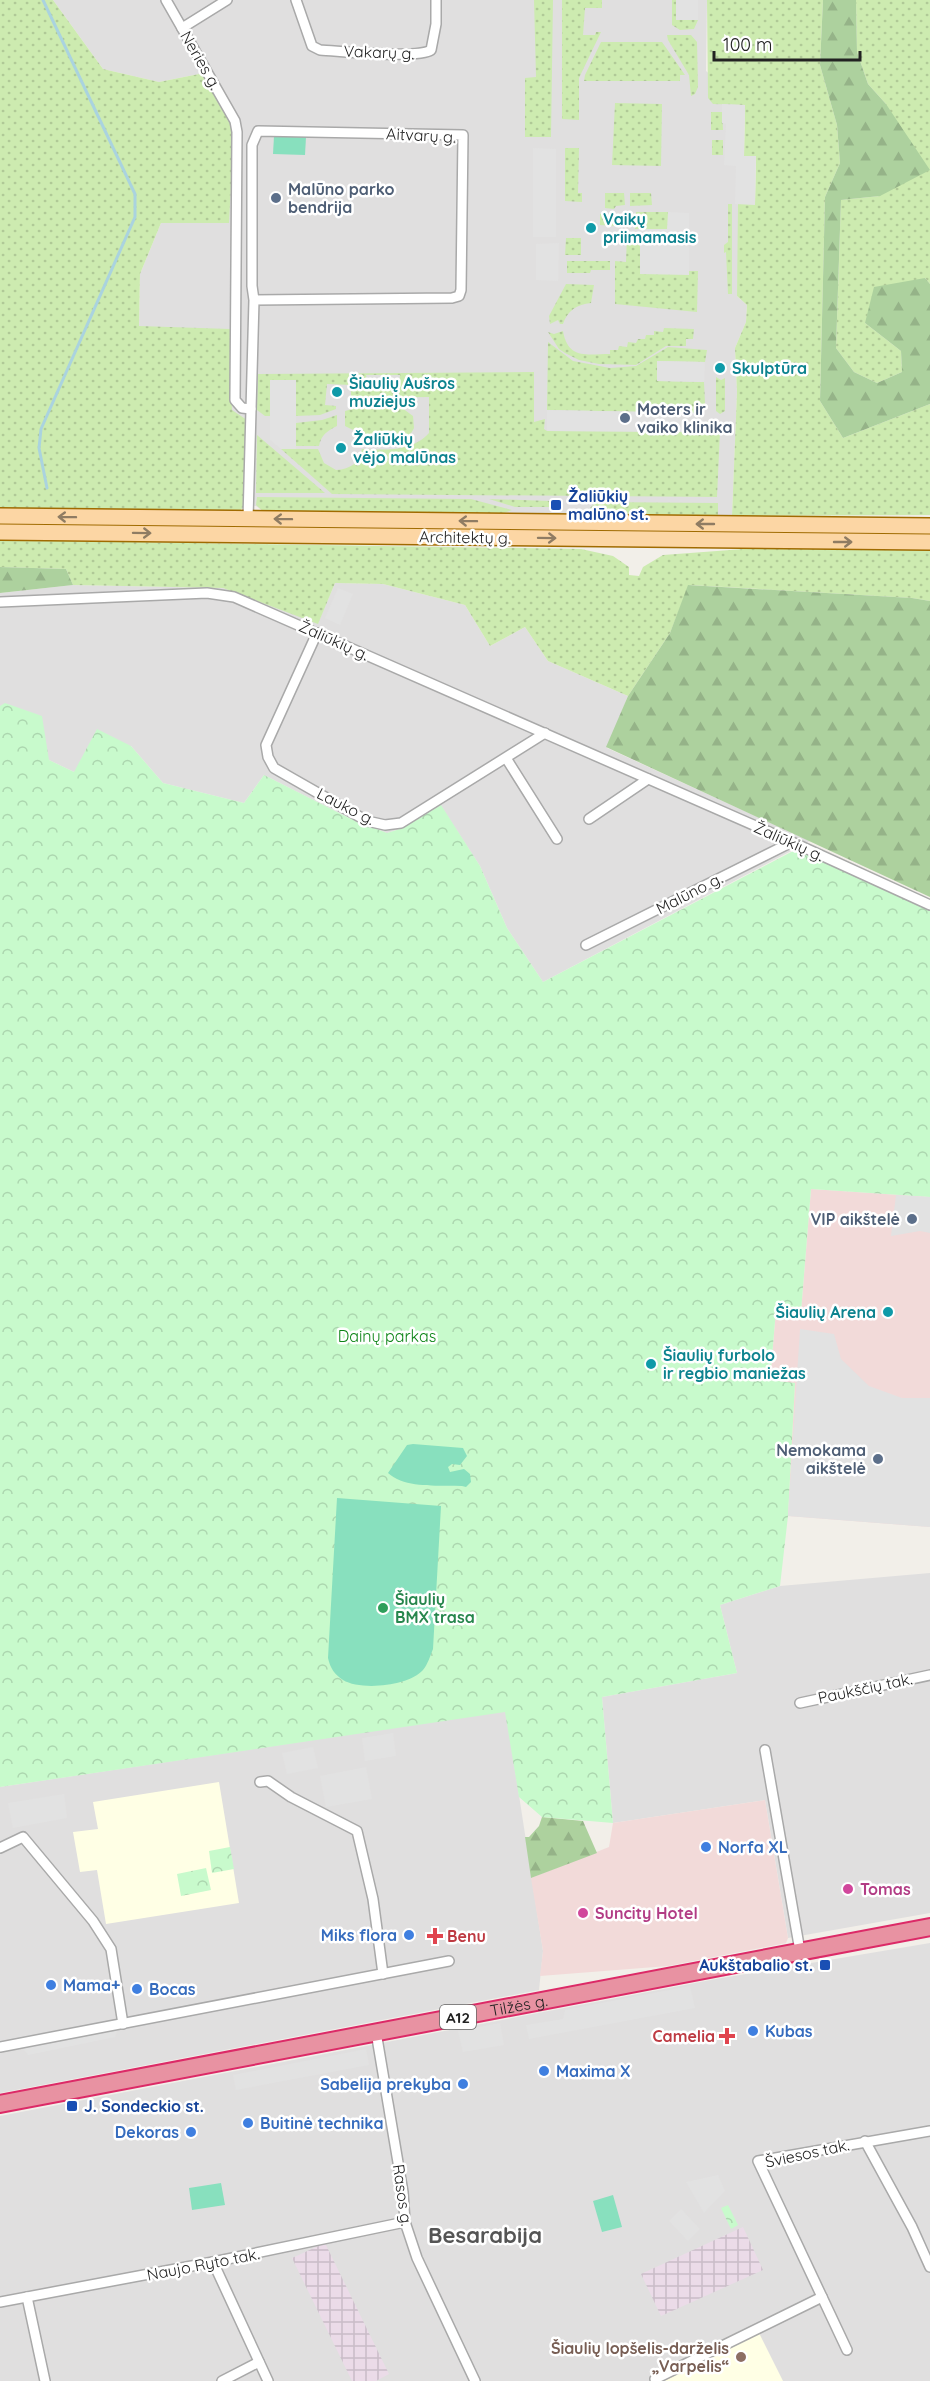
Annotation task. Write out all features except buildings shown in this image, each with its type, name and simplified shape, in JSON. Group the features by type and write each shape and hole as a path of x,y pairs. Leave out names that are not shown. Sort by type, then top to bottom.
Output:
{"highway":[{"name":"Tilžės g.","path":"0,2104 930,1927"}],"main road":[{"name":"Architektų g.","path":"0,516 101,525 390,536 930,542"},
{"name":"Architektų g.","path":"0,532 248,519 930,526"},
{"path":"390,520 390,536"},
{"path":"801,525 801,542"}],"street":[{"name":"Neries g.","path":"166,0 235,121 237,132 235,400 242,408 251,409"},
{"path":"182,28 227,0"},
{"name":"Vakarų g.","path":"296,0 312,46 320,50 426,53 431,50 434,41 436,0"},
{"name":"Aitvarų g.","path":"248,519 254,300 252,145 258,131 463,135 461,290 459,296 452,298 254,300"},
{"name":"Žaliūkių g.","path":"0,602 221,593 259,606 930,905"},
{"name":"Lauko g.","path":"317,633 266,746 268,757 274,768 367,821 386,825 401,823 545,732"},
{"path":"507,758 556,839"},
{"path":"589,819 648,779"},
{"name":"Malūno g.","path":"586,945 792,842"},
{"name":"Paukščių tak.","path":"800,1703 930,1674"},
{"path":"765,1750 800,1951"},
{"path":"260,1782 268,1781 291,1797 357,1832 373,1899 382,1974"},
{"path":"0,1848 23,1837 93,1921 111,1949 123,2024"},
{"path":"0,2047 449,1961"},
{"name":"Rasos g.","path":"376,2032 381,2073 400,2173 405,2222 417,2258 475,2381"},
{"name":"Šviesos tak.","path":"848,2350 758,2161 930,2131"},
{"path":"865,2141 912,2228 930,2267"},
{"name":"Naujo Ryto tak.","path":"0,2302 213,2262 405,2222"},
{"path":"213,2262 268,2381"},
{"path":"27,2297 45,2381"},
{"path":"655,2379 822,2297"},
{"path":"222,2381 259,2362"}],"shaded area":[{"path":"53,0 707,0 706,71 745,105 737,296 747,305 746,322 735,348 737,392 732,516 264,512 256,506 245,505 232,410 230,330 139,327 140,274 161,223 204,73 159,82 103,69"},
{"path":"676,0 698,0 698,20 676,20"},
{"path":"722,104 745,105 744,156 756,156 755,205 735,204 736,166 724,165 726,124 722,123"},
{"path":"533,148 556,149 556,237 533,237"},
{"path":"668,212 689,213 689,275 640,274 640,229 667,229"},
{"path":"559,243 558,281 536,280 536,244"},
{"path":"657,361 705,362 704,382 657,381"},
{"path":"270,380 296,380 296,449 281,449 270,440"},
{"name":"Moters ir vaiko klinika","path":"547,410 702,413 704,432 547,431"},
{"path":"335,583 383,584 465,605 490,646 525,627 548,661 628,696 607,748 810,841 543,982 507,928 480,866 441,806 403,828 387,833 351,819 264,775 244,803 163,783 131,746 74,772 49,760 0,706 0,593 73,585 223,588 318,623"},
{"path":"338,588 353,594 340,625 325,618"},
{"path":"811,1189 930,1197 930,1527 788,1516 795,1383 770,1381 776,1310 801,1312"},
{"name":"VIP aikštelė","path":"896,1195 930,1197 930,1233 920,1231 891,1236"},
{"name":"Nemokama aikštelė","path":"800,1329 834,1334 841,1359 869,1386 902,1398 930,1398 930,1527 788,1516"},
{"path":"930,1573 930,1913 788,1938 765,1800 613,1823 602,1697 737,1673 720,1605 780,1586"},
{"path":"506,1711 543,1951 539,1990 0,2093 0,1787"},
{"path":"393,1733 396,1756 365,1761 362,1738"},
{"path":"313,1747 318,1768 287,1774 282,1753"},
{"path":"366,1767 372,1799 326,1807 320,1776"},
{"path":"219,1782 239,1903 106,1924 97,1870 80,1872 73,1832 98,1829 93,1802"},
{"path":"64,1794 67,1818 13,1828 8,1803"},
{"path":"765,1800 788,1938 786,1943 668,1966 540,1976 543,1951 531,1878 609,1847 613,1823"},
{"path":"930,1943 930,2381 0,2381 0,2116 716,1979"},
{"path":"690,1986 695,2008 529,2039 526,2025 563,2019 565,2010"},
{"path":"500,2023 504,2045 463,2052 458,2031"},
{"path":"118,2028 115,2037 28,2055 20,2046"},
{"path":"366,2049 369,2065 236,2090 233,2075"},
{"path":"718,2175 725,2191 704,2213 686,2182"},
{"path":"681,2209 700,2229 688,2241 669,2221"},
{"path":"743,2227 763,2270 661,2316 641,2274"},
{"path":"325,2243 389,2374 376,2381 352,2381 292,2258"},
{"name":"Šiaulių lopšelis-darželis „Varpelis“","path":"759,2333 783,2381 664,2381"}],"green space":[{"path":"0,0 53,0 103,69 159,82 204,73 231,125 233,149 229,223 161,223 140,274 139,326 230,329 232,410 247,420 245,505 239,512 0,509"},
{"path":"534,0 553,0 551,137 525,137 525,78 536,77"},
{"path":"562,0 602,0 602,8 585,8 583,35 595,35 596,32 601,32 579,78 579,120 562,119"},
{"path":"672,0 676,0 676,20 698,20 694,29 680,30 672,25"},
{"path":"707,0 823,0 820,65 837,125 840,163 825,197 820,401 843,438 930,404 930,515 732,516 737,392 735,348 746,322 747,305 737,296 738,204 755,204 756,156 744,156 745,105 713,104 708,98"},
{"path":"823,0 856,0 857,52 868,84 886,104 930,170 880,196 841,200 836,348 854,372 877,383 902,372 901,351 865,323 874,287 925,278 930,284 930,404 843,438 820,401 825,197 840,163 837,125 820,65"},
{"path":"856,0 930,0 930,284 925,278 865,323 901,351 902,372 877,383 854,372 836,348 841,200 880,196 886,104 868,84 857,52"},
{"path":"667,35 691,35 697,42 698,87 695,94 691,96 689,75"},
{"path":"601,42 662,42 685,75 680,75 680,81 584,81"},
{"path":"615,103 662,104 661,166 612,165"},
{"path":"711,112 722,112 723,130 711,130"},
{"path":"274,136 306,137 305,155 273,154"},
{"path":"712,140 723,140 723,155 712,155"},
{"path":"565,148 579,148 578,193 582,193 582,202 565,201"},
{"path":"605,193 624,193 625,205 616,206 614,209 605,208"},
{"path":"630,193 651,193 652,205 630,206"},
{"path":"728,204 732,204 732,294 728,294 726,252 724,253 724,245 728,242"},
{"path":"636,212 668,212 668,229 635,229"},
{"path":"600,214 615,214 615,226 600,225"},
{"path":"627,235 640,235 689,274 689,271 698,271 697,312 615,304 615,261 626,262"},
{"path":"566,238 581,238 581,255 565,255"},
{"path":"567,261 610,261 610,270 567,273"},
{"path":"566,284 594,285 591,303 573,309 563,324 560,324 558,320 550,324 549,316"},
{"path":"664,328 694,329 693,339 686,339 686,346 666,346 636,365 599,364 579,360 559,349 548,332 554,334 563,331 569,347 574,351 586,354 610,354 610,350 618,350 619,346 627,347 628,342 636,343 638,339 645,339 646,335 654,335 654,331 663,332"},
{"path":"548,342 573,361 610,368 636,366 668,347 707,350 705,362 658,361 657,381 704,382 705,403 702,413 547,410"},
{"path":"534,372 534,422 545,419 544,429 547,431 704,432 705,423 709,421 720,432 717,497 332,494 281,449 318,449 324,463 336,470 354,464 362,449 380,450 415,444 429,433 429,397 351,398 351,385 327,384 325,405 336,406 336,409 320,415 296,416 296,380 271,380 270,416 265,416 257,410 258,374","holes":["366,375 400,375 399,386 394,389 385,386 369,387"]},
{"path":"716,377 721,380 725,378 725,411 720,414 716,411"},
{"path":"378,402 398,405 413,416 414,428 410,435 399,443 362,446 359,433 345,426 345,411"},
{"path":"337,415 337,426 325,434 319,446 296,446 296,423 322,420"},
{"path":"257,435 325,493 256,493"},
{"path":"257,497 471,499 512,510 501,514 264,512 256,505"},
{"path":"489,499 551,501 551,507 515,507"},
{"path":"596,502 718,503 718,516 591,515 590,508"},
{"path":"106,524 382,527 384,530 105,526"},
{"path":"395,527 793,532 395,530"},
{"path":"0,540 581,549 613,556 629,567 629,575 639,576 643,567 663,555 770,547 925,549 930,550 930,601 912,598 689,585 670,633 628,696 548,661 525,627 490,646 465,605 383,584 335,583 318,624 223,588 73,585 66,569 0,567"},
{"path":"0,567 66,569 73,585 0,593"},
{"path":"688,585 912,598 930,601 930,897 606,747 628,696 670,633"},
{"name":"Dainų parkas","path":"5,703 42,716 49,760 74,772 97,729 131,746 163,783 244,803 264,775 351,819 387,833 403,828 441,805 480,866 507,928 543,982 797,849 930,910 930,1197 811,1189 801,1312 776,1310 770,1380 795,1383 788,1516 780,1586 720,1605 737,1673 602,1697 613,1823 542,1817 519,1797 505,1712 0,1787 0,706"},
{"path":"407,1445 463,1448 467,1456 460,1465 452,1464 448,1467 450,1472 464,1469 470,1474 471,1482 466,1487 423,1485 395,1478 388,1473"},
{"name":"Šiaulių BMX trasa","path":"337,1498 441,1506 433,1649 423,1670 407,1680 384,1685 361,1685 343,1680 330,1665 328,1658"},
{"path":"542,1817 583,1821 597,1853 531,1878 525,1837 529,1837 539,1826"},
{"path":"230,1847 234,1869 212,1873 209,1851"},
{"path":"206,1868 211,1890 181,1896 177,1874"},
{"path":"221,2183 225,2205 192,2210 189,2188"},
{"path":"613,2195 622,2227 602,2232 593,2201"},
{"path":"728,2205 738,2225 731,2229 721,2208"}],"waterway":[{"path":"43,0 135,194 135,217 41,429 39,448 47,488"}],"place":[{"name":"Malūno parko bendrija","path":"276,198"},
{"name":"Vaikų priimamasis","path":"591,228"},
{"name":"Skulptūra","path":"720,368"},
{"name":"Šiaulių Aušros muziejus","path":"337,392"},
{"name":"Moters ir vaiko klinika","path":"625,418"},
{"name":"Žaliūkių vėjo malūnas","path":"341,448"},
{"name":"Žaliūkių malūno st.","path":"556,505"},
{"name":"VIP aikštelė","path":"912,1219"},
{"name":"Šiaulių Arena","path":"888,1312"},
{"name":"Šiaulių furbolo ir regbio maniežas","path":"651,1364"},
{"name":"Nemokama aikštelė","path":"878,1459"},
{"name":"Šiaulių BMX trasa","path":"383,1608"},
{"name":"Norfa XL","path":"706,1847"},
{"name":"Tomas","path":"848,1889"},
{"name":"Suncity Hotel","path":"583,1913"},
{"name":"Miks flora","path":"409,1935"},
{"name":"Benu","path":"435,1936"},
{"name":"Aukštabalio st.","path":"825,1965"},
{"name":"Mama+","path":"51,1985"},
{"name":"Bocas","path":"137,1989"},
{"name":"Kubas","path":"753,2031"},
{"name":"Camelia","path":"727,2036"},
{"name":"Maxima X","path":"544,2071"},
{"name":"Sabelija prekyba","path":"463,2084"},
{"name":"J. Sondeckio st.","path":"72,2106"},
{"name":"Buitinė technika","path":"248,2123"},
{"name":"Dekoras","path":"191,2132"},
{"name":"Šiaulių lopšelis-darželis „Varpelis“","path":"741,2357"}],"district":[{"name":"Besarabija","path":"485,2235"}]}
